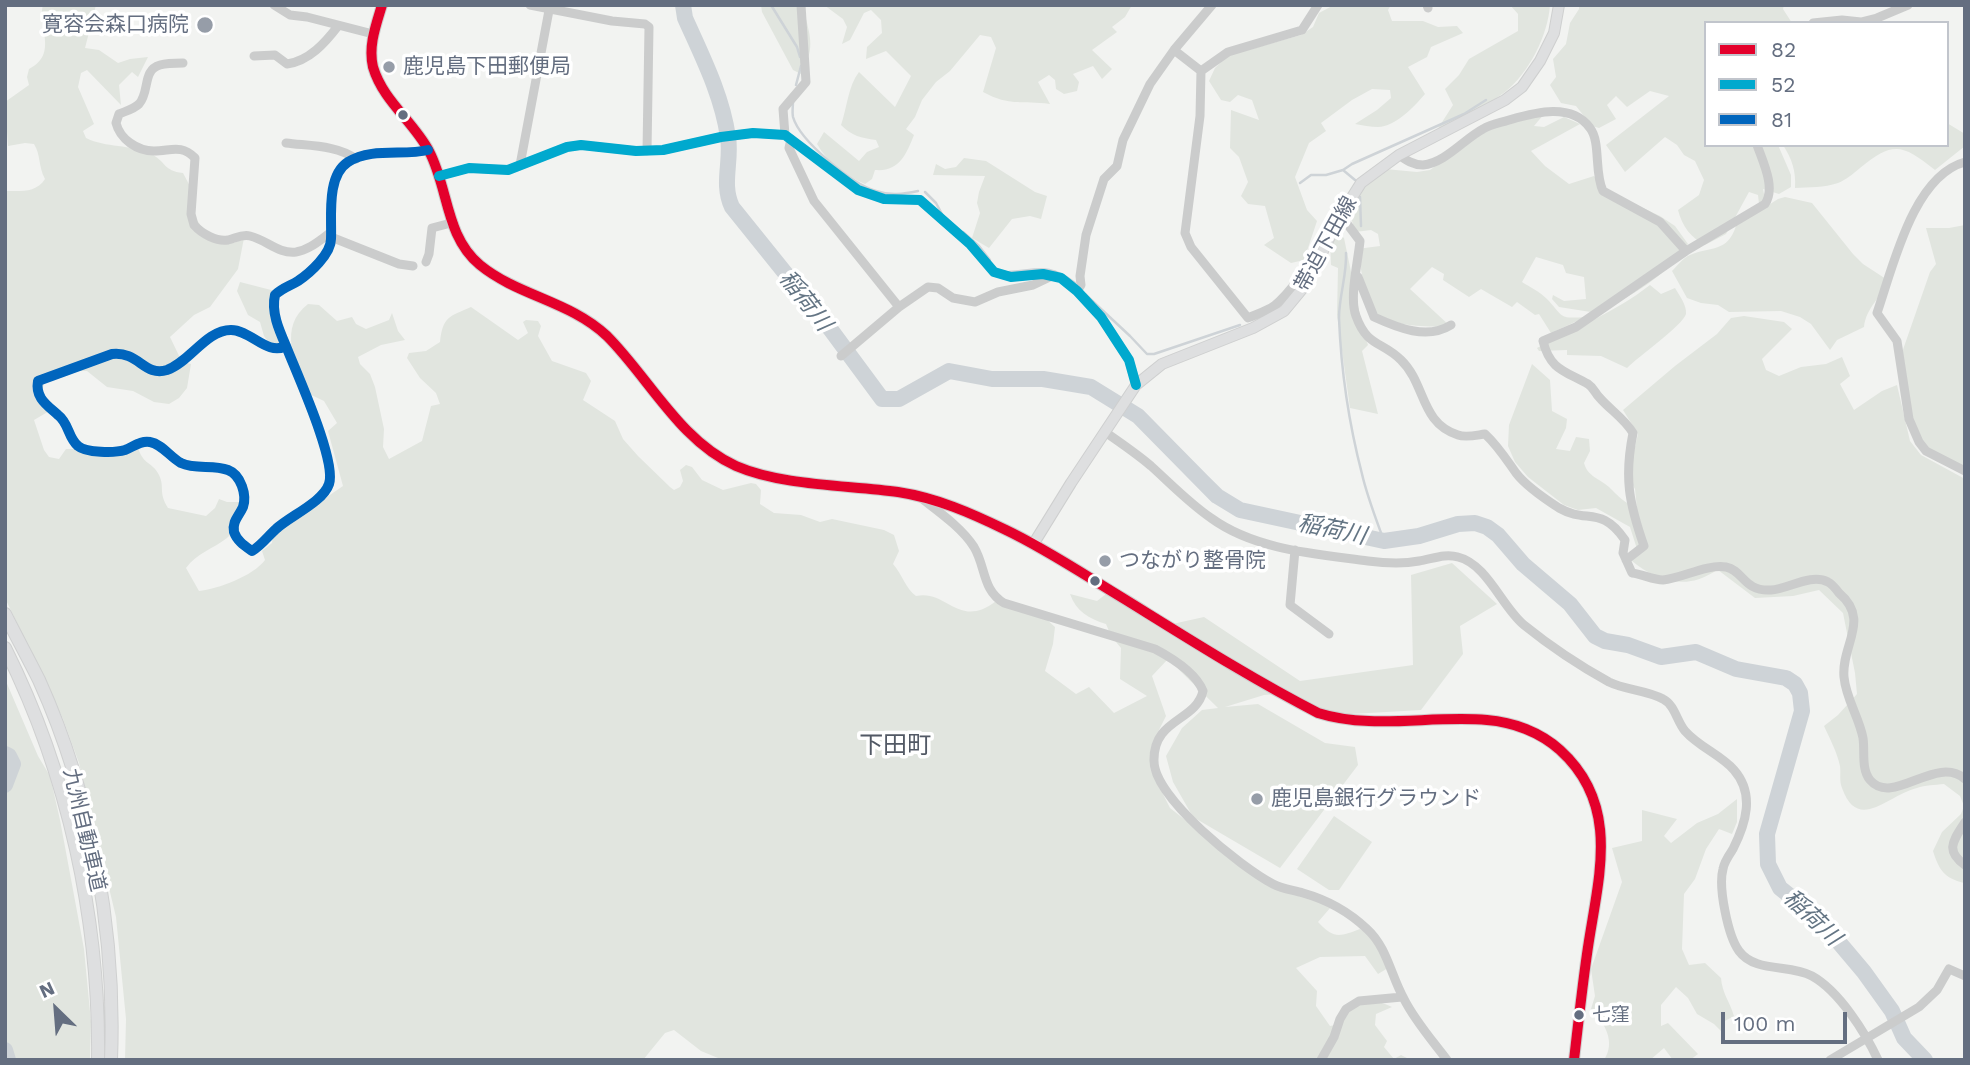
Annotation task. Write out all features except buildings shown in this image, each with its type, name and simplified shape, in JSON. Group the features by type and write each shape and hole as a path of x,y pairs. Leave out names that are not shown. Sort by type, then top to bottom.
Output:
{"highway":[{"name":"九州自動車道","path":"5,614 39,681 59,733 83,810 107,939 111,983 111,1060"},
{"name":"九州自動車道","path":"5,648 25,688 56,777 77,858 92,939 97,985 97,1060"}],"main road":[{"path":"382,5 373,34 371,54 378,79 393,104 428,150 459,241 483,268 563,306 596,327 618,348 697,440 713,453 738,466 770,476 918,496 967,511 1034,543 1143,611 1318,713 1368,721 1471,719 1501,722 1541,737 1566,756 1578,769 1591,792 1602,836 1574,1060"},
{"name":"帯迫下田線","path":"1034,543 1136,385 1172,359 1253,328 1284,311 1308,282 1339,218 1361,183 1372,172 1399,155 1505,100 1522,88 1541,61 1554,33 1559,5"}],"street":[{"path":"274,5 290,15 373,34"},
{"path":"530,5 612,21 645,24 649,27 647,150"},
{"path":"801,5 806,82 783,109 789,148 814,201 899,307"},
{"path":"1077,291 1081,285 1086,235 1104,179 1117,166 1123,140 1150,84 1212,5"},
{"path":"1201,71 1228,52 1302,30 1318,5"},
{"path":"1865,21 1908,5"},
{"path":"520,165 550,7"},
{"path":"1832,21 1852,21"},
{"path":"254,56 275,55 287,64 296,62 324,45 338,26"},
{"path":"1174,51 1201,71"},
{"path":"183,63 159,65 153,69 142,100 135,107 119,114 116,123 129,143 150,151 182,149 195,158 191,214 194,225 212,237 225,241 248,236 288,252 306,249 331,235"},
{"path":"1201,71 1199,117 1185,233 1191,247 1248,317 1272,307 1308,264 1323,251"},
{"path":"1399,155 1410,163 1422,165 1436,161 1485,127 1545,112 1564,112 1584,121 1592,131 1603,191 1660,222 1686,251"},
{"path":"439,176 469,168 508,170 568,147 581,145 647,150 682,147 721,136 746,134 788,137 858,190 876,198 920,200 970,244 989,268 1001,275 1054,275 1077,291 1101,317 1129,360 1136,385"},
{"path":"286,143 332,148 347,152 356,159"},
{"path":"1626,560 1644,546 1628,492 1628,459 1633,433 1626,421 1598,396 1592,386 1562,372 1546,355 1543,341 1576,327 1686,251 1767,201 1769,185 1758,147"},
{"path":"286,346 280,350 273,349 248,335 227,330 208,340 184,361 164,371 151,370 132,356 122,353 38,380 36,387 41,400 64,419 77,445 82,449 116,452 146,441 153,442 182,464 232,472 240,483 244,502 235,521 234,533 252,551 277,528 316,500 327,489 331,476 320,428 286,346 277,325 275,295 296,282 316,265 325,253 331,235 330,217 340,169 369,155 428,150"},
{"path":"1965,162 1955,164 1942,174 1927,188 1916,206 1877,313 1897,341 1909,419 1919,442 1926,451 1965,471"},
{"path":"1339,218 1346,221 1360,241 1353,306 1363,331 1373,343 1401,360 1416,377 1430,416 1460,436 1485,434 1497,444 1518,475 1559,508 1601,517 1612,523 1625,540 1623,553 1632,573 1660,580 1721,566 1732,568 1744,582 1755,589 1768,590 1818,579 1829,582 1845,597 1856,621 1844,666 1844,677 1863,738 1864,764 1869,779 1889,788 1942,771 1956,773 1965,779"},
{"path":"426,261 432,229 451,223"},
{"path":"331,235 399,264 413,266"},
{"path":"1357,272 1374,317 1398,328 1419,332 1440,331 1451,325"},
{"path":"841,356 899,307 928,287 939,288 953,298 975,302 998,292 1033,285 1054,275"},
{"path":"1105,432 1149,465 1212,519 1260,542 1373,562 1419,561 1437,556 1458,557 1477,567 1517,619 1535,634 1612,683 1666,700 1683,729 1701,747 1732,768 1744,784 1747,800 1743,828 1723,868 1721,890 1733,939 1740,953 1754,964 1789,968 1811,975 1830,988 1868,1038 1878,1060"},
{"path":"918,496 972,544 986,583 996,598 1004,603 1156,649 1196,679 1203,691 1201,700 1167,726 1155,749 1155,770 1165,789 1190,820 1261,877 1276,886 1334,904 1367,929 1379,943 1402,997 1447,1060"},
{"path":"1295,550 1290,605 1329,634"},
{"path":"1965,822 1952,849 1954,856 1965,865"},
{"path":"1830,1060 1907,1015 1937,990 1949,968 1965,976"},
{"path":"1321,1060 1346,1009 1359,1002 1402,997"}],"shaded area":[{"path":"43,5 96,5 85,48 99,50 118,63 148,57 138,77 132,72 119,85 121,105 87,70 81,73 78,87 94,124 83,131 86,138 143,151 156,157 168,168 183,173 192,190 194,216 204,230 224,243 234,243 244,238 238,269 210,307 194,315 170,337 182,362 191,364 187,388 179,398 169,404 154,402 133,391 107,387 87,371 71,371 45,382 41,392 51,410 34,420 49,457 59,459 66,449 138,448 143,458 159,475 163,498 168,508 206,516 215,508 219,499 243,502 230,535 186,568 199,591 225,585 259,566 265,560 262,551 272,543 273,534 343,486 328,431 337,423 324,401 305,392 294,357 291,334 293,323 308,304 319,305 337,321 352,317 356,324 366,329 389,320 392,313 398,331 405,340 381,345 358,357 375,387 384,429 383,447 389,459 422,441 431,406 440,404 436,393 420,378 407,358 409,353 426,351 440,342 448,318 471,307 518,340 528,333 523,322 538,321 541,326 538,336 552,361 586,373 591,381 583,400 615,421 623,439 674,490 680,487 683,481 680,470 686,465 692,467 702,480 723,490 756,484 761,490 760,504 774,513 801,515 820,522 832,519 884,530 894,535 899,551 893,564 916,596 927,595 954,607 972,611 983,609 996,601 1045,618 1055,627 1045,671 1076,694 1089,687 1114,713 1147,696 1120,679 1121,648 1111,636 1106,624 1084,614 1070,594 1097,601 1106,594 1159,627 1204,617 1300,681 1413,665 1411,575 1452,563 1497,604 1460,626 1463,654 1421,710 1334,715 1288,693 1264,695 1225,707 1258,704 1325,743 1355,747 1358,765 1280,868 1193,817 1173,782 1166,756 1182,728 1202,710 1218,708 1168,659 1152,676 1166,716 1152,744 1150,768 1170,808 1262,881 1331,907 1318,922 1328,931 1342,935 1360,929 1370,936 1388,968 1378,974 1365,956 1320,957 1296,968 1317,991 1316,1006 1330,1026 1340,1024 1355,1006 1376,1002 1392,1007 1376,1014 1375,1025 1387,1041 1384,1047 1394,1059 1401,1055 1411,1060 723,1060 701,1051 674,1030 665,1033 643,1060 125,1060 126,1019 116,917 79,763 63,719 5,598 5,191 33,189 45,179 34,144 8,146 5,102 29,85 29,69 43,56"},
{"path":"761,5 803,5 810,48 801,74 793,70 762,12"},
{"path":"824,5 1132,5 1125,17 1112,27 1117,32 1092,50 1112,69 1102,79 1093,66 1073,74 1079,82 1077,91 1064,94 1056,89 1055,80 1049,75 1038,82 1050,104 1009,101 983,92 996,48 991,37 980,35 922,100 906,129 914,135 900,161 890,168 875,170 872,179 865,184 838,168 817,144 824,132 859,161 867,152 879,147 876,140 857,136 841,125 852,84 859,72 895,107 911,76 886,51 866,59 867,47 882,33 881,20 871,10 864,13 850,40 842,44 847,27 843,19"},
{"path":"1334,5 1391,5 1388,10 1392,21 1423,21 1438,27 1457,26 1463,33 1431,47 1427,57 1408,67 1425,94 1398,120 1378,127 1355,124 1391,98 1390,90 1372,89 1321,123 1326,131 1309,143 1295,177 1307,210 1317,221 1304,260 1291,263 1264,245 1274,238 1265,206 1248,204 1241,196 1248,182 1239,157 1230,148 1231,110 1259,120 1252,100 1238,95 1230,102 1221,100 1209,81 1215,68 1227,56 1301,35 1313,27 1319,13"},
{"path":"1510,5 1550,5 1546,29 1536,53 1522,75 1505,92 1437,130 1453,105 1445,89 1459,75 1469,59 1518,31 1518,14"},
{"path":"1579,5 1784,5 1783,9 1791,21 1704,21 1704,147 1779,147 1791,175 1791,187 1779,194 1763,189 1765,199 1759,204 1758,195 1749,192 1726,234 1705,245 1695,239 1682,221 1678,210 1699,195 1704,180 1695,161 1684,155 1677,145 1665,137 1625,172 1606,145 1669,96 1650,91 1627,107 1616,96 1607,105 1616,119 1599,128 1592,126 1576,106 1561,103 1550,85 1556,77 1553,59 1566,44 1570,23"},
{"path":"1544,114 1534,126 1544,127 1564,117 1580,124 1531,151 1545,166 1569,184 1594,176 1611,193 1675,226 1688,244 1670,266 1623,300 1597,313 1559,307 1552,299 1553,295 1564,301 1586,299 1584,277 1566,273 1563,265 1536,257 1522,282 1544,296 1562,316 1586,317 1551,333 1539,314 1535,315 1517,302 1512,307 1481,289 1469,297 1443,280 1444,274 1432,267 1410,289 1450,326 1408,325 1378,315 1367,296 1357,249 1380,246 1378,234 1371,230 1355,232 1349,210 1362,187 1385,169 1417,172 1430,170 1492,126"},
{"path":"1949,124 1965,134 1965,146 1935,170 1906,151 1890,150 1872,159 1841,182 1822,187 1795,188 1793,165 1784,147 1949,147"},
{"path":"964,158 986,161 1035,192 1047,196 1041,219 1030,216 1012,219 989,248 972,238 980,213 977,203 985,176 933,175 936,164 945,169 956,167"},
{"path":"1785,197 1812,203 1853,254 1889,281 1871,308 1864,327 1837,340 1830,350 1811,324 1800,317 1781,311 1729,312 1718,305 1687,298 1672,271 1690,255 1723,245 1736,226"},
{"path":"1965,225 1965,472 1924,447 1916,431 1898,364 1930,272 1936,264 1926,228"},
{"path":"1338,234 1344,238 1368,345 1362,351 1378,414 1350,408 1337,315 1338,268 1331,265 1331,244"},
{"path":"240,282 275,291 283,344 271,346 264,336 260,322 248,315 237,291"},
{"path":"1650,285 1661,294 1675,288 1686,314 1669,333 1627,368 1601,356 1567,355 1567,350 1539,351 1537,348 1609,312"},
{"path":"1744,316 1784,322 1792,329 1762,359 1766,370 1779,376 1801,367 1826,364 1842,357 1850,376 1840,384 1854,410 1882,391 1897,385 1910,441 1921,455 1965,479 1964,883 1943,872 1933,851 1942,832 1961,814 1964,806 1960,796 1944,784 1920,787 1865,810 1856,808 1842,788 1839,761 1824,726 1857,694 1855,673 1843,613 1819,590 1793,596 1755,598 1718,570 1683,582 1652,574 1632,561 1637,549 1630,527 1596,508 1578,510 1564,505 1528,477 1515,462 1508,446 1509,425 1532,364 1550,380 1552,411 1567,419 1566,428 1556,449 1570,451 1576,437 1589,439 1590,451 1584,463 1588,471 1637,509 1635,489 1628,476 1638,434 1623,410 1717,334 1731,318"},
{"path":"5,679 38,756 50,776 60,820 84,949 91,1022 90,1060 11,1060 5,1037"},
{"path":"1737,799 1737,822 1732,834 1719,829 1706,849 1695,879 1684,894 1682,949 1689,965 1705,963 1721,978 1734,1016 1723,1022 1725,1035 1714,1024 1697,1014 1688,998 1676,987 1661,1005 1661,1026 1668,1023 1698,1054 1690,1060 1673,1060 1664,1048 1650,1060 1604,1060 1609,1040 1601,1020 1591,1009 1595,996 1591,969 1622,882 1612,848 1642,841 1642,810 1677,819 1664,836 1671,843 1697,823 1718,814"},
{"path":"1334,816 1372,842 1339,890 1329,890 1297,869"}],"waterway":[{"name":"稲荷川","path":"683,5 685,18 711,76 725,121 729,146 727,190 732,207 831,330 882,399 899,399 949,371 992,379 1043,379 1091,387 1138,416 1217,496 1240,510 1384,541 1419,536 1458,524 1475,523 1498,535 1523,564 1570,604 1595,636 1661,657 1696,652 1736,669 1786,678 1795,684 1800,693 1802,711 1767,834 1768,864 1780,888 1821,921 1864,972 1892,1011 1904,1038 1925,1060"},
{"path":"771,5 797,47 800,57"},
{"path":"796,85 801,66"},
{"path":"1343,170 1464,114 1486,100"},
{"path":"793,101 793,117 798,127 816,149 841,171 881,193 918,191"},
{"path":"1300,183 1311,175 1326,175 1343,170 1355,180"},
{"path":"925,192 942,214"},
{"path":"1360,197 1361,226"},
{"path":"963,232 990,260"},
{"path":"1346,253 1339,318 1344,377 1362,474 1384,541"},
{"path":"1009,272 1051,270 1075,283"},
{"path":"1085,294 1147,354 1240,325"},
{"path":"5,754 13,764 5,785"},
{"path":"5,1050 8,1060"}],"transit line":[{"name":"82","path":"382,5 372,43 373,67 391,101 429,151 454,226 469,253 495,276 577,314 607,336 682,425 716,455 736,466 774,478 898,492 967,512 1037,546 1221,658 1318,713 1359,721 1497,721 1535,733 1560,750 1580,772 1592,796 1599,820 1601,846 1574,1060"},
{"name":"52","path":"439,176 469,168 508,170 567,147 581,145 636,151 663,150 753,133 785,135 858,190 884,199 920,200 970,244 994,272 1011,277 1043,274 1061,278 1101,317 1129,360 1136,385"},
{"name":"81","path":"286,346 322,437 330,473 329,484 320,497 282,524 252,551 239,541 234,532 244,497 240,481 233,473 222,468 181,463 150,442 115,452 82,448 72,439 62,418 43,401 38,392 38,381 112,354 129,356 152,370 167,370 222,331 238,331 272,348 286,346 275,314 275,295 308,273 328,251 333,187 341,168 357,157 428,150"}],"place":[{"name":"寛容会森口病院","path":"205,25"},
{"name":"鹿児島下田郵便局","path":"389,67"},
{"name":"つながり整骨院","path":"1105,561"},
{"name":"鹿児島銀行グラウンド","path":"1257,799"},
{"name":"七窪","path":"1579,1015"}],"district":[{"name":"下田町","path":"895,746"}]}
